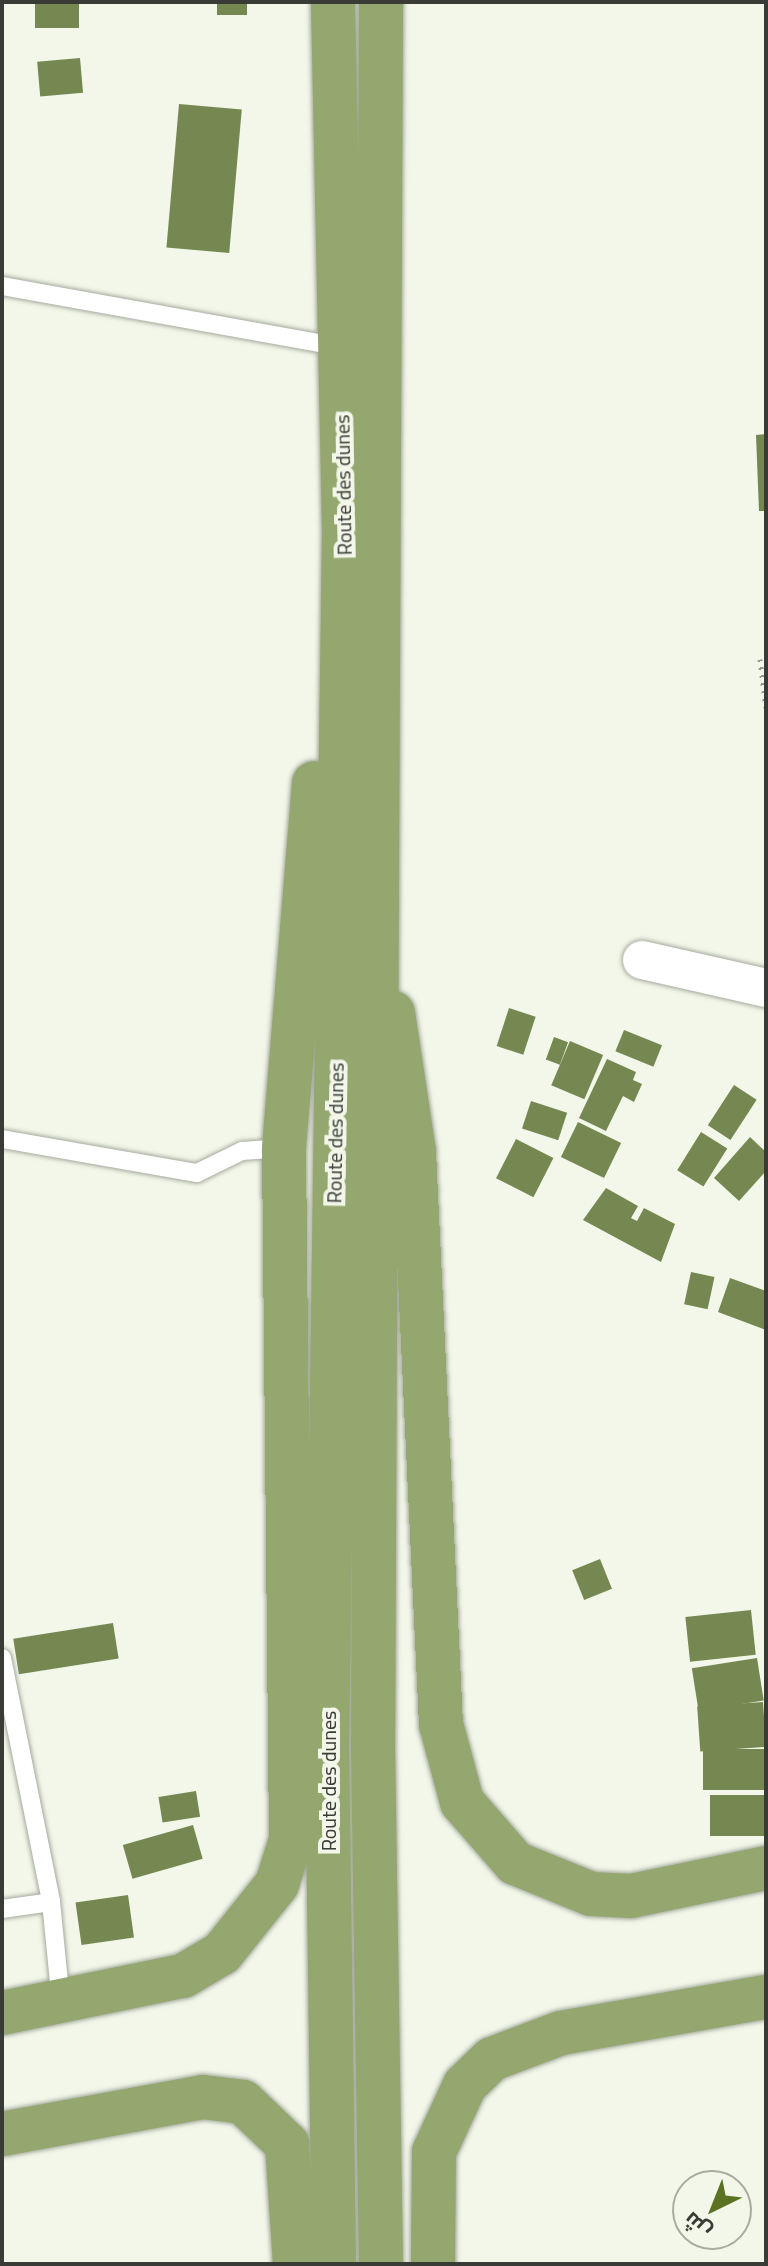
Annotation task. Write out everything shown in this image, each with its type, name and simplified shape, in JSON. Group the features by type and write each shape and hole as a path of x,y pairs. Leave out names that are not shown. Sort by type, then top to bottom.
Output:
{"highway":[{"name":"Route des dunes","path":"333,2 344,531 327,1745 334,2264"},
{"path":"381,2 373,1745 381,2264"},
{"path":"2,2013 183,1976 222,1953 270,1896 291,1840 284,1148 316,750 344,531"},
{"path":"375,965 410,1105 441,1724 462,1802 515,1863 591,1894 631,1896 766,1868"},
{"path":"433,2264 434,2152 452,2106 492,2059 561,2033 766,1997"},
{"path":"2,2134 203,2097 243,2102 287,2144 295,2264"}],"street":[{"path":"642,960 766,988"}],"lane":[{"path":"2,286 341,347"},
{"path":"2,1139 197,1173 242,1151 284,1148"},
{"path":"2,1658 51,1902 61,2003"},
{"path":"2,1909 51,1902"}],"path":[{"path":"766,658 760,659 766,708"}],"building":[{"path":"35,2 79,2 79,28 35,28"},
{"path":"217,2 247,2 247,15 217,15"},
{"path":"80,58 83,93 40,97 37,62"},
{"path":"179,104 242,109 229,253 166,247"},
{"path":"766,434 766,511 759,511 756,435"},
{"path":"509,1008 536,1017 523,1055 497,1046"},
{"path":"624,1030 662,1045 653,1067 615,1051"},
{"path":"554,1037 568,1042 560,1065 546,1060"},
{"path":"570,1041 603,1055 584,1099 551,1085"},
{"path":"607,1059 636,1072 633,1080 642,1084 634,1102 623,1096 606,1131 579,1118"},
{"path":"734,1085 757,1100 731,1140 708,1125"},
{"path":"531,1101 567,1113 558,1140 522,1129"},
{"path":"578,1122 621,1143 604,1178 561,1157"},
{"path":"701,1132 727,1148 703,1187 677,1170"},
{"path":"750,1137 766,1152 766,1171 739,1201 714,1178"},
{"path":"516,1139 553,1158 533,1197 496,1178"},
{"path":"606,1188 638,1206 631,1218 637,1221 644,1208 675,1224 661,1262 583,1220"},
{"path":"691,1272 714,1277 708,1309 684,1304"},
{"path":"730,1278 766,1291 766,1330 718,1312"},
{"path":"600,1559 612,1589 584,1600 572,1570"},
{"path":"751,1610 756,1655 690,1662 685,1617"},
{"path":"113,1623 119,1659 19,1674 13,1639"},
{"path":"757,1658 764,1700 699,1711 692,1668"},
{"path":"763,1702 766,1747 700,1751 697,1707"},
{"path":"703,1749 766,1749 766,1790 703,1790"},
{"path":"196,1791 200,1817 163,1823 158,1797"},
{"path":"710,1795 766,1795 766,1836 710,1836"},
{"path":"193,1825 203,1859 132,1879 123,1845"},
{"path":"128,1895 134,1938 82,1945 76,1902"}]}
